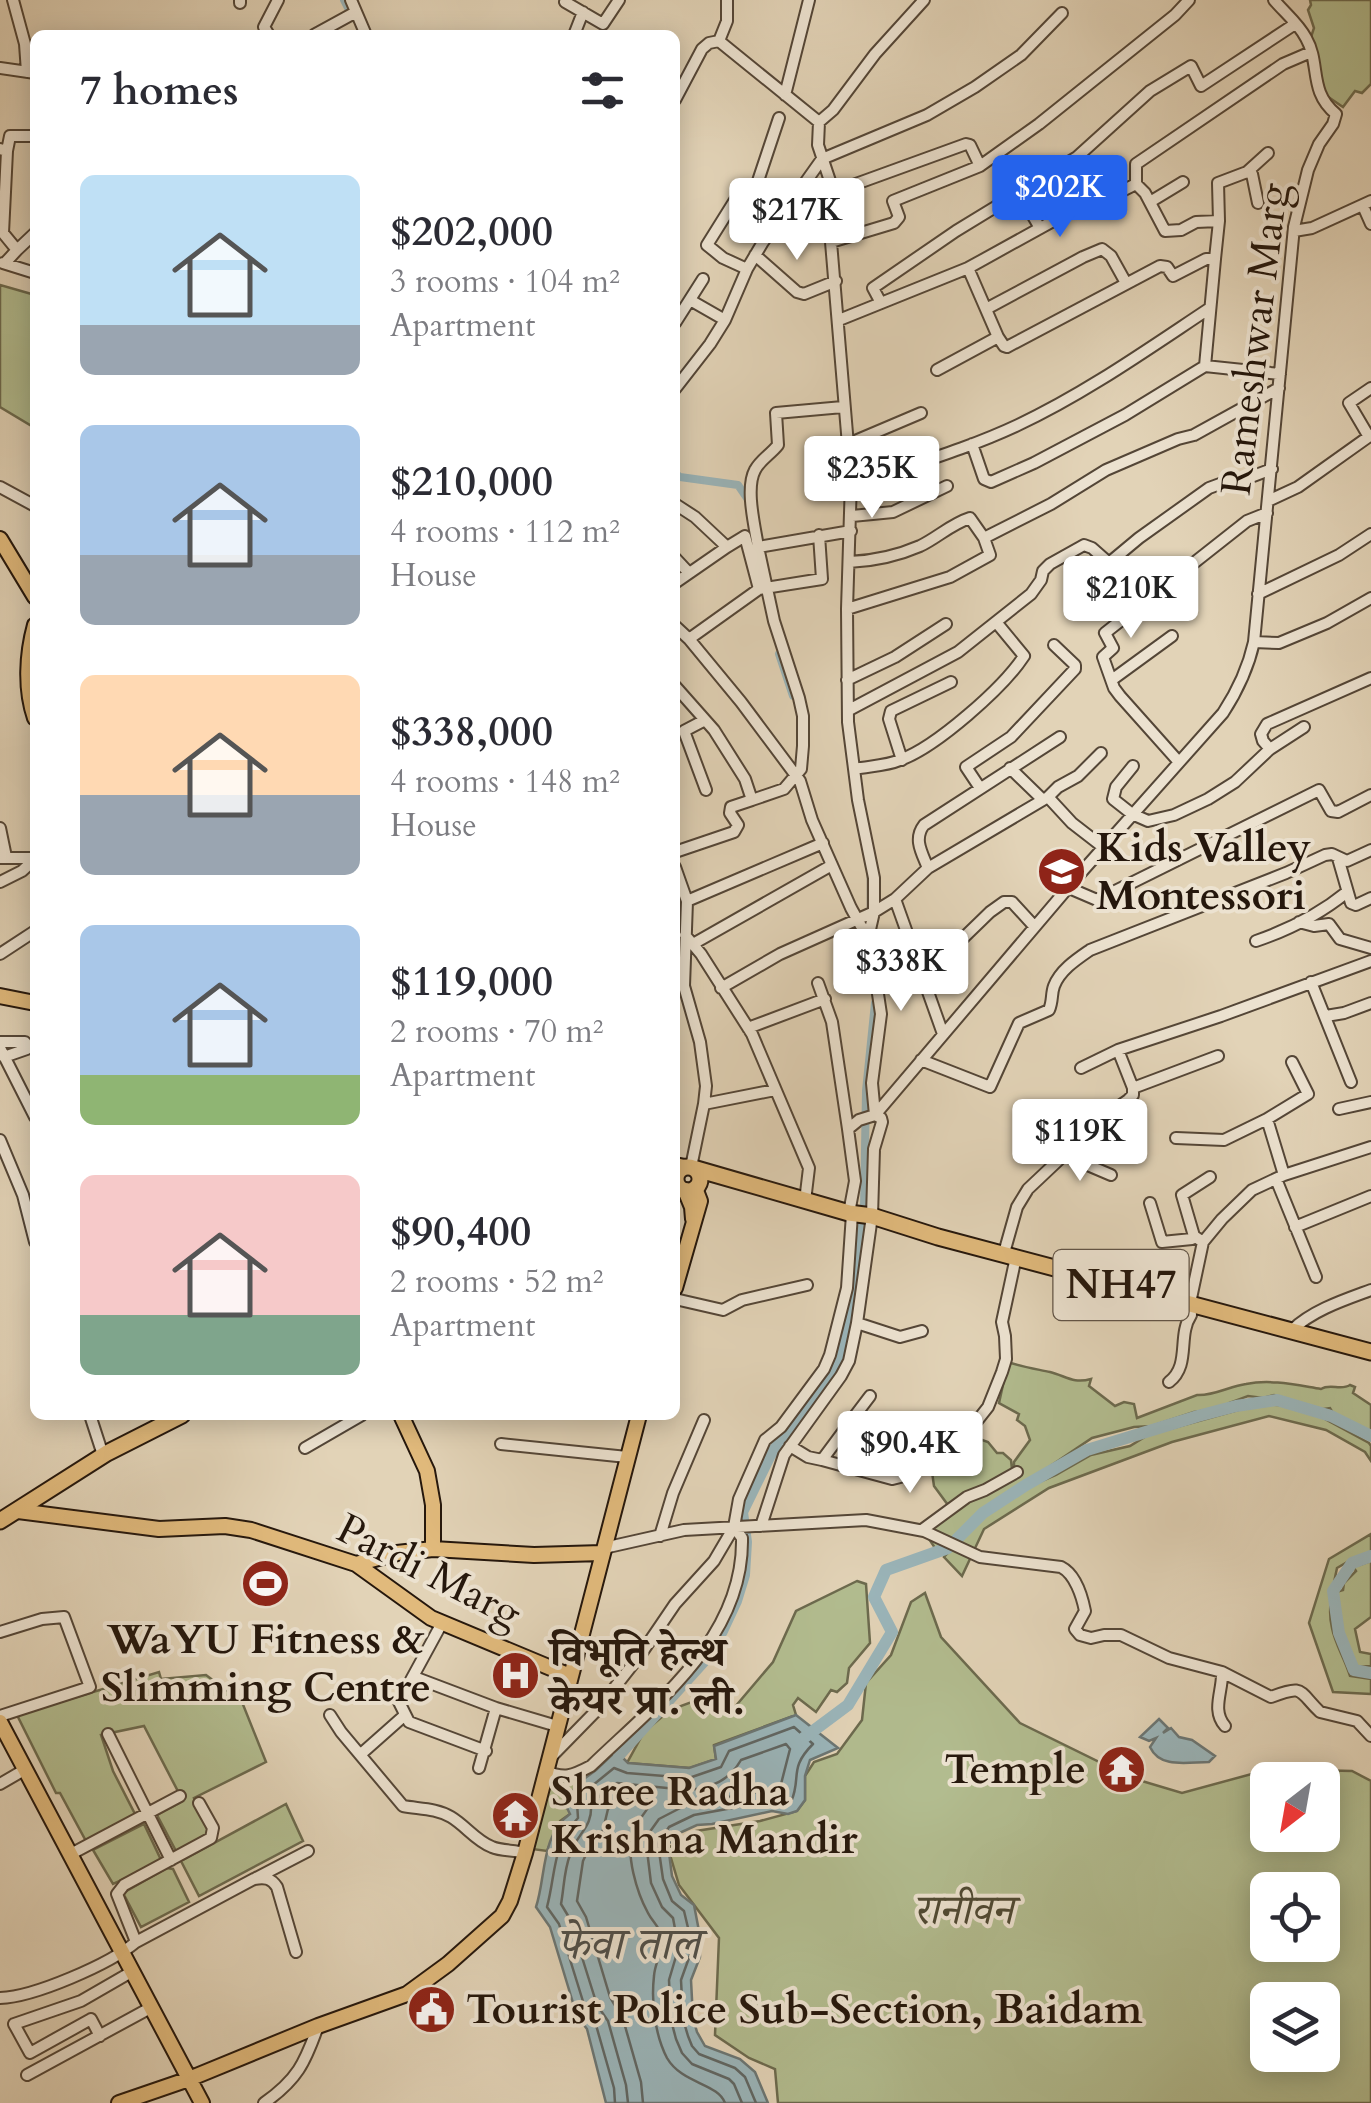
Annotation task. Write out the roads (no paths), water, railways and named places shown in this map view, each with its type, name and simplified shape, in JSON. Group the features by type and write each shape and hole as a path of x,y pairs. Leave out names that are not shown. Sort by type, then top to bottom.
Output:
{"highway":[{"name":"NH47","path":"684,1168 1371,1352"},
{"name":"NH47","path":"687,1189 721,1181 736,1182"},
{"path":"0,1522 103,1455 172,1420"}],"main road":[{"path":"0,539 30,590"},
{"path":"0,996 30,1001"},
{"path":"680,1268 692,1219 687,1189"},
{"path":"404,1420 427,1471 433,1505 433,1548"},
{"path":"119,2103 407,1994 502,1916 514,1892 638,1420"},
{"name":"Pardi Marg","path":"18,1511 159,1529 240,1527 356,1564 442,1623 570,1676"},
{"path":"356,1564 433,1548 534,1555 603,1550"},
{"path":"0,1719 202,2103"}],"street":[{"path":"0,4 12,0 30,68"},
{"path":"266,30 278,0"},
{"path":"351,0 363,30"},
{"path":"565,2 602,24 619,0"},
{"path":"720,41 727,21 728,0"},
{"path":"786,95 809,0"},
{"path":"864,928 874,912 874,878 848,722 851,486 840,407 831,193 818,145 819,122 924,0"},
{"path":"831,242 894,223 899,217 893,202 980,166 1039,124 1189,0"},
{"name":"Rameshwar Marg","path":"874,1115 1034,926 1223,713 1248,665 1254,642 1294,231 1308,170 1336,114 1320,94 1306,38 1274,0"},
{"path":"576,30 583,12"},
{"path":"680,383 725,320 755,255 822,159 927,114 975,88 1022,55 1062,13"},
{"path":"324,30 354,14"},
{"path":"881,302 873,288 956,231 1077,157 1132,105 1174,75 1191,66 1201,86 1295,24"},
{"path":"680,91 702,50 709,43 720,41 819,122"},
{"path":"1219,221 1196,222 1180,230 1165,231 1136,184 1136,164 1283,64 1311,52"},
{"path":"0,68 30,73"},
{"path":"779,118 754,192 782,215"},
{"path":"9,257 3,232 4,150 10,136 30,136"},
{"path":"831,193 966,144 980,166"},
{"path":"1205,366 1219,221 1218,184 1247,172 1268,153"},
{"path":"1247,172 1252,174 1258,203"},
{"path":"1150,202 1183,182"},
{"path":"838,320 968,268 1090,200 1136,184"},
{"path":"742,189 707,245 747,269"},
{"path":"1020,194 1040,228"},
{"path":"1294,231 1312,228 1367,203 1371,224"},
{"path":"0,237 9,257"},
{"path":"9,257 30,238"},
{"path":"986,309 1102,249 1112,256 1126,283"},
{"path":"755,255 804,294 836,281"},
{"path":"968,268 998,336 1007,347 1160,266 1173,276 1215,258"},
{"path":"680,315 704,278"},
{"path":"690,300 725,320"},
{"path":"851,486 1020,424 1139,356 1210,308"},
{"path":"937,370 998,336"},
{"path":"972,444 984,479 991,482 1125,415 1205,366 1280,374"},
{"path":"984,538 1106,470 1194,435 1279,388"},
{"path":"1178,761 1114,688 1103,657 1112,649 1104,636 1106,630 1247,521 1370,436 1349,403 1371,388"},
{"path":"764,588 752,479 755,469 778,445 776,413 840,407"},
{"path":"848,444 920,413"},
{"path":"849,710 958,652 1031,594 1050,564 1084,544 1109,563 1210,488 1272,469"},
{"path":"852,516 894,512 946,486"},
{"path":"0,488 30,505"},
{"path":"680,507 727,547"},
{"path":"847,609 950,577 990,555 970,518 920,546 878,560 849,562"},
{"path":"758,547 851,532"},
{"path":"1258,594 1340,555 1371,534"},
{"path":"680,579 743,535 746,537 803,716 801,769 784,789 732,807 730,813 738,825 734,832 680,850"},
{"path":"689,639 764,588 822,580 819,535"},
{"path":"680,563 689,573"},
{"path":"1254,642 1280,644 1371,598"},
{"path":"854,769 902,760 932,744 1024,658 996,622"},
{"path":"847,680 895,657 946,624"},
{"path":"680,631 741,702 800,781 812,820 864,928 881,1014 872,1083 874,1115"},
{"path":"1113,679 1172,636"},
{"path":"980,788 966,767 1011,737 1075,669 1054,645"},
{"path":"1270,749 1262,734 1267,724 1371,678"},
{"path":"902,760 889,719 892,711 951,682"},
{"path":"680,692 714,730 745,779 752,800"},
{"path":"705,720 680,733 706,790"},
{"path":"1132,766 1112,795 1116,803 1148,821 1208,799 1304,727"},
{"path":"928,868 918,840 924,825 1060,737"},
{"path":"721,988 780,954 864,928 874,912 895,899 928,868 1078,776 1100,752"},
{"path":"1010,768 1104,847"},
{"path":"1069,888 1097,900 1319,790 1331,811 1338,812 1371,795"},
{"path":"0,828 3,857 30,859"},
{"path":"687,901 823,843"},
{"path":"921,1060 990,1088 1018,1023 1049,1010 1056,981 1090,950 1325,854 1348,861 1371,850"},
{"path":"1338,858 1351,903 1356,905 1371,898"},
{"path":"0,882 30,864"},
{"path":"693,944 832,865"},
{"path":"680,881 687,901 680,925"},
{"path":"1256,941 1299,922 1346,892"},
{"path":"895,899 943,1034"},
{"path":"922,977 1004,902 1012,902 1034,926"},
{"path":"1299,922 1329,924 1340,939 1371,948"},
{"path":"0,954 30,934"},
{"path":"680,934 693,944 748,1028 809,1168 805,1202"},
{"path":"680,950 684,986 704,1067 704,1104 684,1168"},
{"path":"1081,1068 1118,1050 1371,961"},
{"path":"746,1527 739,1499 765,1440 789,1417 824,1369 847,1288 855,1180 832,1022 818,982"},
{"path":"1312,982 1351,1082"},
{"path":"748,1028 824,999"},
{"path":"1326,1016 1371,1003"},
{"path":"1,1049 30,1108"},
{"path":"790,1446 808,1457 892,1480 945,1453 974,1426 988,1408 1006,1359 1002,1322 1018,1208 1028,1189 1064,1155 1077,1135 1133,1094 1118,1050"},
{"path":"1133,1088 1218,1056"},
{"path":"1176,1138 1224,1140 1308,1094 1292,1062"},
{"path":"22,1091 30,1087"},
{"path":"704,1104 775,1090"},
{"path":"1339,1109 1371,1102"},
{"path":"746,1527 675,1604 598,1710 547,1765 560,1777 590,1766 700,1658 720,1626 740,1573 746,1527 784,1455 848,1361 872,1216 874,1149 881,1118 874,1115 859,1120 848,1129"},
{"path":"1267,1119 1295,1228 1316,1277"},
{"path":"0,1140 23,1194 30,1222"},
{"path":"1150,1203 1162,1242 1199,1239 1252,1190 1371,1147"},
{"path":"1064,1155 1111,1175"},
{"path":"1169,1382 1178,1376 1185,1350 1183,1336 1191,1315 1199,1239 1182,1195 1210,1178"},
{"path":"1295,1228 1371,1196"},
{"path":"680,1300 723,1310 742,1300 807,1285"},
{"path":"1292,1330 1341,1301 1371,1290"},
{"path":"857,1323 900,1337 922,1331"},
{"path":"822,1460 870,1396"},
{"path":"92,1420 103,1455"},
{"path":"304,1448 353,1420"},
{"path":"660,1536 673,1493 704,1420"},
{"path":"850,1421 900,1430 961,1430 974,1426"},
{"path":"501,1444 627,1457"},
{"path":"923,1530 966,1496 1016,1472"},
{"path":"603,1550 684,1530 866,1520 923,1530 976,1556 1068,1571 1084,1611 1075,1629 1080,1635 1121,1636 1169,1658 1222,1672 1272,1696 1299,1691 1320,1712 1357,1721 1371,1736"},
{"path":"0,1632 42,1619 64,1617 90,1687 0,1719"},
{"path":"442,1623 399,1702 409,1722 486,1751"},
{"path":"1222,1672 1218,1708 1219,1720 1225,1726"},
{"path":"414,1677 557,1726"},
{"path":"479,1768 496,1708"},
{"path":"330,1715 402,1806 441,1812 495,1849 524,1853"},
{"path":"361,1754 405,1715"},
{"path":"108,1734 171,1860"},
{"path":"0,1784 24,1770"},
{"path":"71,1854 180,1796"},
{"path":"136,1942 117,1894 124,1885 211,1838 213,1828 200,1803"},
{"path":"0,1998 49,1986 124,1953 136,1942 308,1850"},
{"path":"254,1879 264,1877 276,1887 296,1952"},
{"path":"91,2019 30,2053 14,2024 81,2002 133,1971"},
{"path":"81,2002 100,2036"},
{"path":"27,2075 152,2007"},
{"path":"264,2103 304,2066 318,2026"}],"water":[{"name":"फेवा ताल","path":"796,1715 838,1748 810,1760 805,1800 797,1811 772,1811 697,1825 675,1835 668,1845 672,1876 681,1895 694,1905 699,1931 700,1957 691,1980 697,2032 705,2046 740,2059 755,2072 768,2103 606,2103 587,2029 577,2016 550,1927 536,1907 549,1844 570,1814 565,1804 577,1784 616,1751 628,1763 689,1768 716,1759 714,1746"},
{"path":"1159,1719 1168,1728 1163,1733 1171,1728 1179,1737 1192,1740 1215,1756 1209,1762 1175,1763 1160,1759 1150,1747 1156,1738 1149,1741 1140,1737"}],"waterway":[{"path":"344,0 353,18"},
{"path":"680,477 738,485 749,501"},
{"path":"779,654 793,696"},
{"path":"868,873 868,908"},
{"path":"855,928 869,959"},
{"path":"864,1208 866,1091 875,1003"},
{"path":"619,1755 703,1662 736,1601 744,1575 746,1542 742,1512 770,1455 842,1360 860,1269 864,1220"},
{"path":"801,1740 848,1705 892,1632 874,1597 886,1570 948,1548 983,1513 1087,1450 1198,1416 1277,1400 1331,1416 1371,1436"},
{"path":"1371,1556 1352,1563 1333,1591 1339,1633 1354,1670 1371,1673"}],"place":[{"name":"Kids Valley Montessori","path":"1061,871"},
{"name":"WaYU Fitness & Slimming Centre","path":"266,1583"},
{"name":"विभूति हेल्थ केयर प्रा. ली.","path":"515,1676"},
{"name":"Temple","path":"1121,1769"},
{"name":"Shree Radha Krishna Mandir","path":"516,1815"},
{"name":"Tourist Police Sub-Section, Baidam","path":"431,2009"}],"park label":[{"name":"रानीवन","path":"963,1910"}]}
